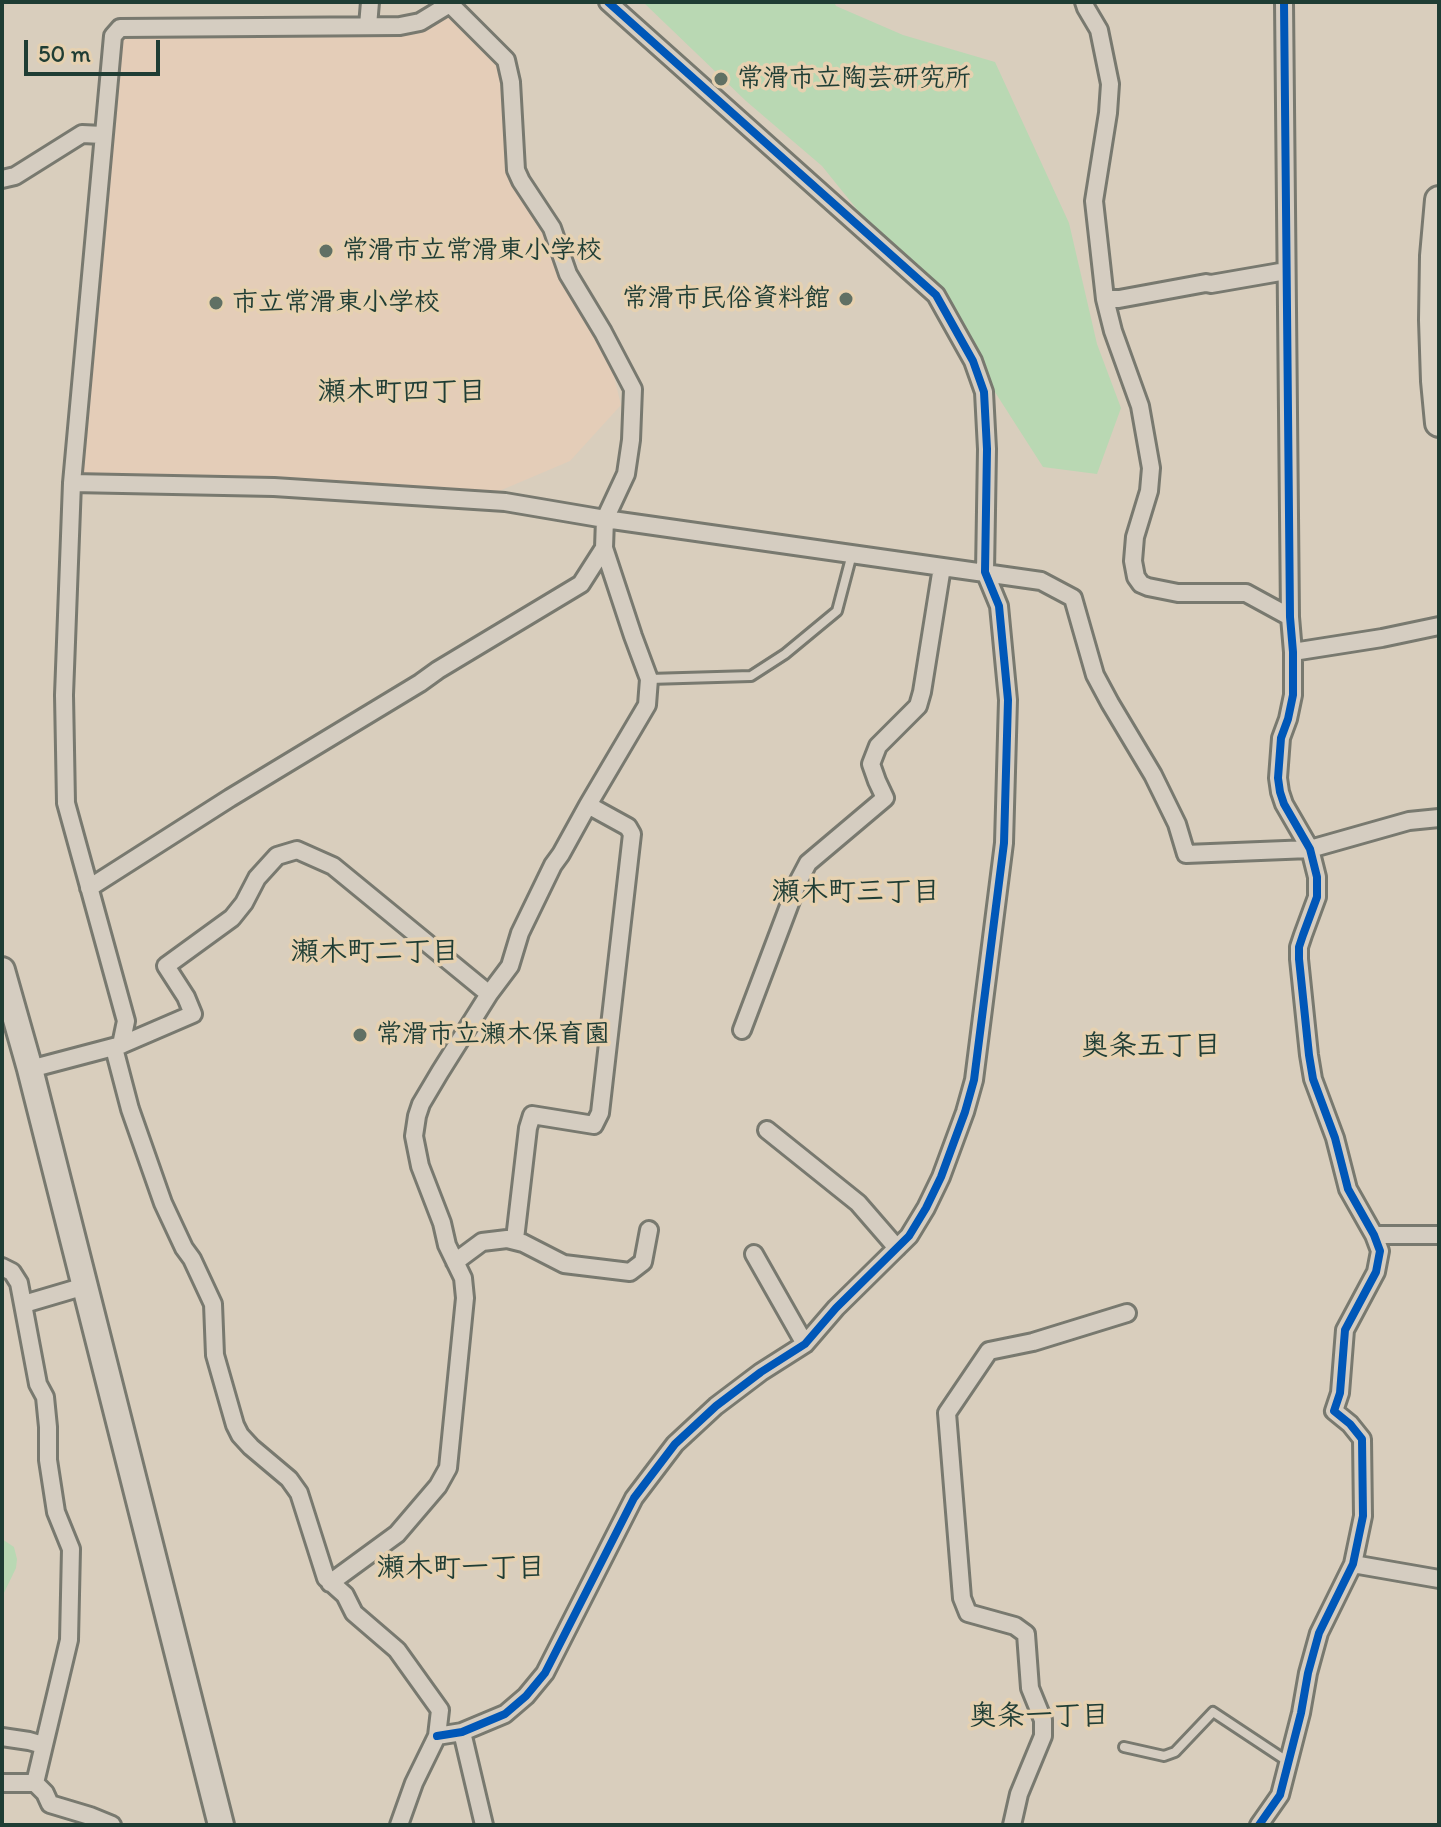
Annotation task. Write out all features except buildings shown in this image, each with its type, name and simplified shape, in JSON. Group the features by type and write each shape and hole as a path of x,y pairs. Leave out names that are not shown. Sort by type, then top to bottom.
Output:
{"main road":[{"path":"1439,200 1433,320 1439,423"}],"street":[{"path":"368,26 370,2"},
{"path":"437,1736 462,1732 505,1714 526,1696 545,1673 634,1498 675,1444 716,1406 805,1344 836,1308 909,1236 941,1177 974,1080 1004,843 1008,700 999,606 985,572 987,449 984,392 973,361 936,295 608,2"},
{"path":"1084,2 1099,30 1110,84 1094,201 1105,299 1140,406 1151,468 1149,491 1135,537 1133,561 1136,577 1148,587 1178,593 1246,593 1290,617"},
{"path":"1259,1825 1280,1795 1319,1633 1353,1564 1363,1516 1362,1439 1334,1411 1340,1393 1345,1330 1376,1272 1380,1251 1348,1189 1335,1138 1313,1079 1299,947 1317,897 1317,877 1310,849 1284,804 1278,778 1281,738 1293,695 1284,2"},
{"path":"330,1583 397,1534 438,1486 448,1468 465,1298 463,1278 447,1245 416,1149 415,1125 421,1104 489,994 510,966 520,933 553,865 647,705 649,679 604,548 605,519 626,474 633,389 568,274 552,228 516,170 511,82 506,60 451,3 420,22 400,26 120,28 113,36 72,483 64,695 66,803 126,1021 118,1046 130,1109 163,1203 213,1304 215,1355 235,1425 251,1447 289,1479 299,1493 330,1583 345,1595 354,1613 397,1650 440,1710 437,1736 414,1783 399,1825"},
{"path":"8,178 82,134 103,135"},
{"path":"1105,299 1286,271"},
{"path":"72,483 227,485 491,501 1041,581 1073,598 1095,675 1153,775 1177,824 1186,854 1310,849 1409,821 1439,818"},
{"path":"89,888 230,798 581,584 604,548"},
{"path":"742,1030 808,863 885,798 871,764 878,746 918,706 942,567"},
{"path":"1293,652 1439,626"},
{"path":"515,1239 532,1115 594,1125 600,1113 632,834 628,827 588,805"},
{"path":"30,1069 118,1046 193,1014 166,966 232,918 257,878 277,856 297,850 333,866 489,994"},
{"path":"2,970 30,1069 221,1825"},
{"path":"767,1130 858,1203 897,1248"},
{"path":"455,1262 482,1242 515,1239 564,1264 630,1272 643,1262 649,1230"},
{"path":"1374,1235 1439,1235"},
{"path":"754,1254 805,1344"},
{"path":"2,1267 12,1272 19,1283 38,1384 45,1397 48,1460 56,1512 71,1549 69,1640 35,1783"},
{"path":"24,1304 85,1286"},
{"path":"1012,1825 1019,1794 1043,1736 1043,1720 1030,1688 1026,1634 1015,1626 968,1613 962,1598 947,1413 989,1351 1033,1342 1127,1313"},
{"path":"1353,1564 1439,1579"},
{"path":"462,1732 484,1825"},
{"path":"2,1737 43,1745"},
{"path":"2,1783 35,1783 50,1804 112,1825"}],"lane":[{"path":"649,679 751,676 785,654 837,611 852,554"},
{"path":"1124,1747 1164,1756 1175,1752 1213,1712 1288,1762"}],"shaded area":[{"name":"常滑市立常滑東小学校","path":"450,4 506,60 516,170 603,332 621,405 570,461 478,500 72,483 113,36 400,26"}],"green space":[{"path":"643,2 834,2 836,6 903,35 995,62 1069,223 1097,344 1121,408 1097,474 1043,467 959,336 822,166 746,101"},
{"path":"2,1539 14,1547 17,1559 2,1597"}],"cycle path":[{"path":"437,1736 462,1732 505,1714 526,1696 545,1673 634,1498 675,1444 716,1406 805,1344 836,1308 909,1236 941,1177 974,1080 1004,843 1008,700 999,606 985,572 987,449 984,392 973,361 936,295 608,2"},
{"path":"1259,1825 1280,1795 1319,1633 1353,1564 1363,1516 1362,1439 1334,1411 1340,1393 1345,1330 1376,1272 1380,1251 1348,1189 1335,1138 1313,1079 1299,947 1317,897 1317,877 1310,849 1284,804 1278,778 1281,738 1293,695 1284,2"}],"place":[{"name":"常滑市立陶芸研究所","path":"721,79"},
{"name":"常滑市立常滑東小学校","path":"326,251"},
{"name":"常滑市民俗資料館","path":"846,299"},
{"name":"市立常滑東小学校","path":"216,303"},
{"name":"常滑市立瀬木保育園","path":"360,1035"}],"district":[{"name":"瀬木町四丁目","path":"402,393"},
{"name":"瀬木町三丁目","path":"856,893"},
{"name":"瀬木町二丁目","path":"375,953"},
{"name":"奥条五丁目","path":"1151,1047"},
{"name":"瀬木町一丁目","path":"461,1569"},
{"name":"奥条一丁目","path":"1039,1717"}]}
